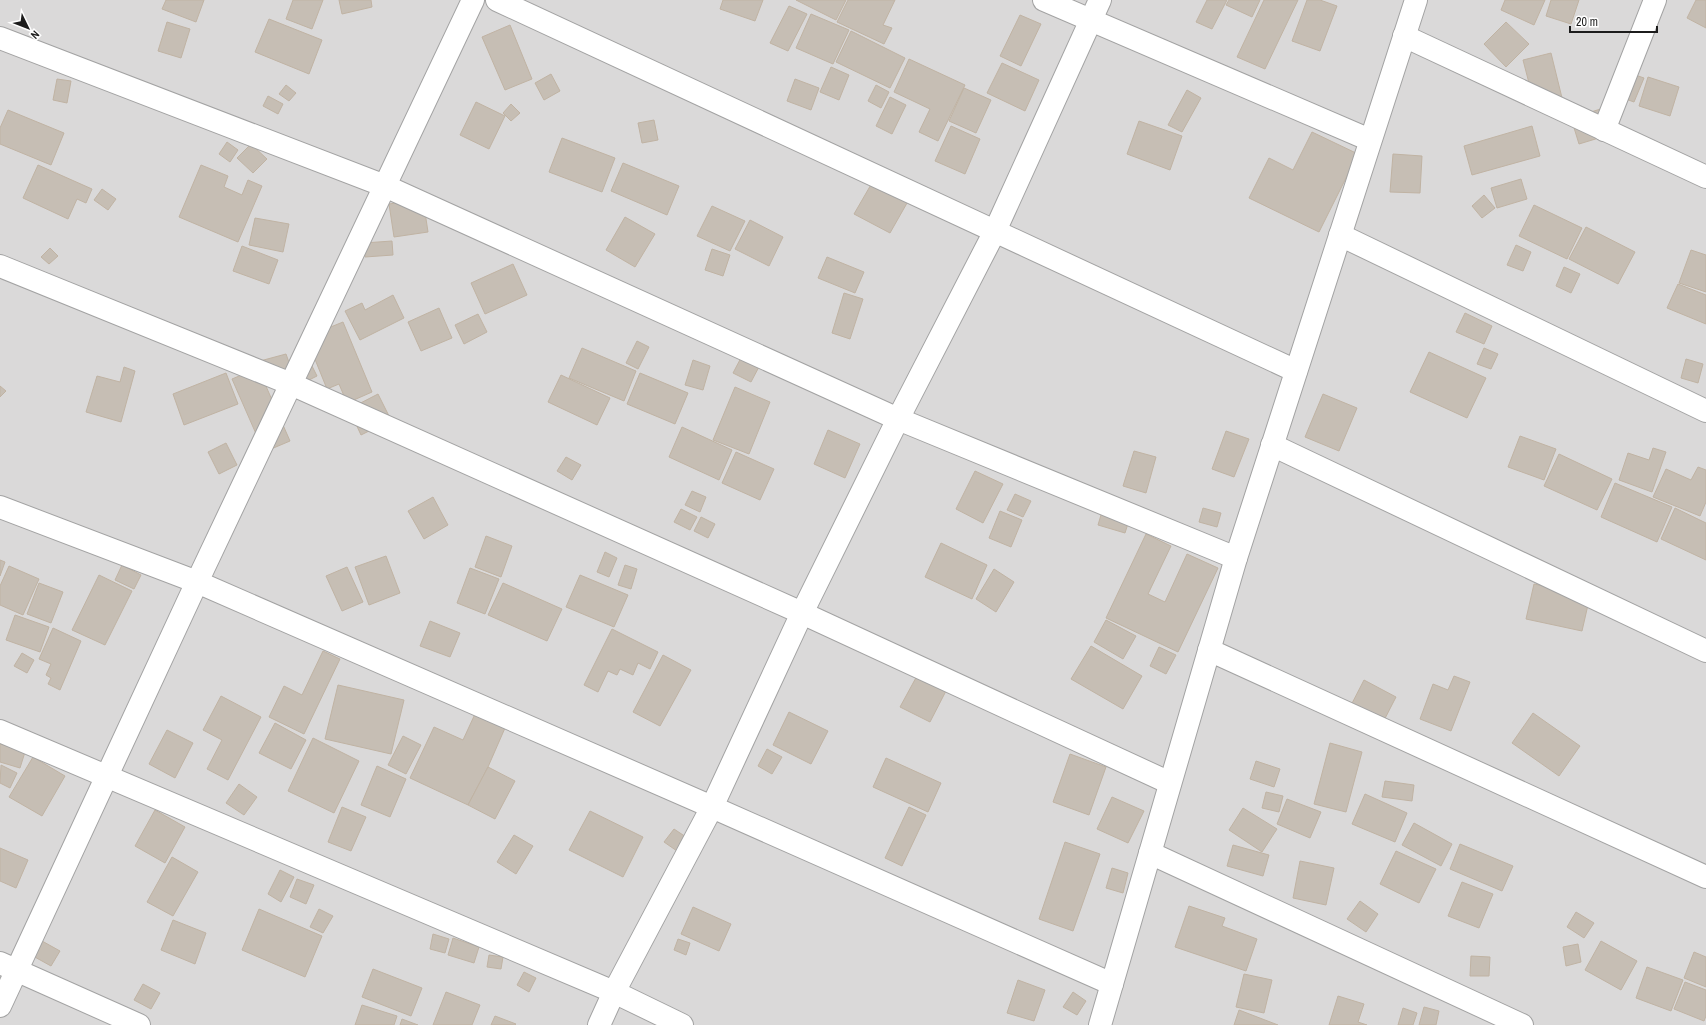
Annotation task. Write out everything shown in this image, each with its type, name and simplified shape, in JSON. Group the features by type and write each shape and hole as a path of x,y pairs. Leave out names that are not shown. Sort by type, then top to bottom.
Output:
{"street":[{"path":"0,1006 8,966 107,775 473,0"},
{"path":"497,0 1296,371"},
{"path":"1044,0 1370,140"},
{"path":"599,1025 614,992 712,807 802,612 898,419 995,231 1100,0"},
{"path":"1100,1025 1236,558 1416,0"},
{"path":"1604,130 1655,0"},
{"path":"1404,36 1706,177"},
{"path":"0,38 385,186 898,419 1236,558"},
{"path":"1340,235 1706,411"},
{"path":"0,266 291,384 802,612 1170,783"},
{"path":"1272,445 1706,651"},
{"path":"0,507 197,582 1112,984"},
{"path":"1209,650 1706,876"},
{"path":"0,731 107,775 614,992 682,1025"},
{"path":"1150,853 1522,1025"},
{"path":"8,966 139,1025"}],"shaded area":[{"path":"0,0 1706,0 1706,1025 0,1025"}],"building":[{"path":"166,0 204,0 196,22 162,9"},
{"path":"293,0 323,0 312,29 286,19"},
{"path":"339,0 371,0 372,7 342,14"},
{"path":"723,0 763,0 755,21 720,9"},
{"path":"796,0 846,0 836,20"},
{"path":"848,0 895,0 883,25 892,28 884,44 837,22"},
{"path":"1207,0 1227,0 1212,29 1196,22"},
{"path":"1229,0 1260,0 1252,17 1226,5"},
{"path":"1264,0 1298,0 1265,69 1237,57"},
{"path":"1307,0 1320,0 1337,6 1320,51 1292,41"},
{"path":"1505,0 1545,0 1534,25 1501,10"},
{"path":"1551,0 1579,0 1571,24 1546,16"},
{"path":"1696,0 1706,0 1706,28 1687,18"},
{"path":"789,6 807,14 788,51 770,43"},
{"path":"811,14 849,30 833,64 796,48"},
{"path":"1020,15 1041,24 1021,66 1000,56"},
{"path":"269,19 322,40 309,74 255,52"},
{"path":"167,22 190,29 181,58 158,51"},
{"path":"1506,22 1529,44 1506,67 1484,44"},
{"path":"510,25 532,79 505,90 482,37"},
{"path":"851,31 905,58 890,88 836,62"},
{"path":"1551,53 1563,102 1536,110 1523,60"},
{"path":"909,59 965,85 938,141 919,132 930,109 894,92"},
{"path":"1002,63 1039,80 1025,111 987,93"},
{"path":"831,67 849,75 839,100 820,92"},
{"path":"1621,70 1644,78 1634,102 1612,94"},
{"path":"551,74 560,91 544,100 535,83"},
{"path":"1648,77 1679,87 1670,116 1639,106"},
{"path":"57,79 71,81 67,103 53,100"},
{"path":"795,79 819,88 811,110 787,101"},
{"path":"286,85 296,93 289,101 279,94"},
{"path":"876,85 889,92 881,108 868,101"},
{"path":"964,88 991,100 976,133 949,121"},
{"path":"1187,90 1201,98 1182,132 1168,125"},
{"path":"268,96 283,104 278,114 263,106"},
{"path":"890,97 906,105 892,134 876,126"},
{"path":"476,102 505,116 489,149 460,135"},
{"path":"511,104 520,113 511,121 503,113"},
{"path":"1604,108 1612,134 1579,144 1571,118"},
{"path":"8,110 64,133 51,165 0,144 0,128"},
{"path":"654,120 658,140 642,143 638,123"},
{"path":"1139,121 1182,136 1170,170 1127,154"},
{"path":"951,126 980,139 965,174 935,161"},
{"path":"1532,126 1540,156 1472,175 1464,146"},
{"path":"1312,132 1358,154 1319,232 1249,198 1269,158 1293,170"},
{"path":"562,138 615,158 602,192 549,172"},
{"path":"227,142 238,150 230,162 219,154"},
{"path":"251,144 267,159 253,173 237,158"},
{"path":"1393,154 1422,156 1420,193 1390,192"},
{"path":"623,163 679,186 667,215 611,191"},
{"path":"38,165 92,189 86,203 77,199 68,219 23,198"},
{"path":"201,165 228,176 224,187 242,195 248,180 262,186 238,242 179,217"},
{"path":"876,176 911,196 890,233 854,214"},
{"path":"1521,179 1527,199 1497,208 1491,188"},
{"path":"102,189 116,199 108,210 94,200"},
{"path":"1484,195 1495,208 1482,218 1472,206"},
{"path":"423,199 428,232 394,237 389,204"},
{"path":"1534,205 1582,228 1567,259 1519,236"},
{"path":"712,206 745,221 730,251 697,236"},
{"path":"625,217 655,234 635,267 606,250"},
{"path":"255,218 289,224 283,252 249,245"},
{"path":"750,220 783,237 769,266 735,249"},
{"path":"1586,227 1635,252 1618,284 1569,259"},
{"path":"392,241 393,255 365,257 364,243"},
{"path":"1516,245 1531,252 1523,271 1507,265"},
{"path":"242,246 278,260 269,284 233,271"},
{"path":"50,248 58,256 49,264 41,257"},
{"path":"712,249 730,255 723,276 705,270"},
{"path":"1691,250 1706,255 1706,292 1679,283"},
{"path":"827,257 864,272 855,293 818,278"},
{"path":"513,264 527,295 485,314 471,283"},
{"path":"1564,267 1580,274 1571,293 1556,286"},
{"path":"1678,284 1706,295 1706,324 1667,308"},
{"path":"844,293 863,299 850,339 832,333"},
{"path":"393,295 404,318 360,340 345,311 362,303 365,310"},
{"path":"439,308 452,338 421,351 408,322"},
{"path":"1465,313 1492,326 1484,344 1456,332"},
{"path":"478,314 487,332 464,344 455,325"},
{"path":"343,322 372,392 347,403 339,384 327,389 306,337"},
{"path":"637,341 649,347 638,369 626,363"},
{"path":"582,348 636,371 624,401 569,378"},
{"path":"1484,348 1498,354 1491,369 1477,364"},
{"path":"1429,352 1486,378 1467,418 1410,392"},
{"path":"286,354 291,368 264,376 260,361"},
{"path":"743,354 761,363 751,382 733,373"},
{"path":"1686,359 1703,364 1698,383 1681,378"},
{"path":"693,360 710,366 703,390 685,385"},
{"path":"310,362 317,376 303,383"},
{"path":"124,367 135,371 121,422 86,412 97,376 120,382"},
{"path":"258,368 290,441 264,452 232,379"},
{"path":"226,373 238,404 184,425 173,394"},
{"path":"640,373 688,393 675,424 627,404"},
{"path":"561,375 610,398 597,425 548,402"},
{"path":"0,386 6,391 0,397"},
{"path":"735,387 770,402 749,454 713,440"},
{"path":"378,394 391,420 361,435 349,409"},
{"path":"1323,394 1357,408 1339,451 1305,437"},
{"path":"682,427 732,450 719,480 669,457"},
{"path":"828,430 860,444 845,478 814,464"},
{"path":"1226,431 1249,439 1234,477 1212,469"},
{"path":"1520,436 1556,449 1544,480 1508,467"},
{"path":"226,443 237,465 219,474 208,452"},
{"path":"1653,448 1666,452 1652,492 1619,480 1628,453 1649,460"},
{"path":"1134,451 1156,457 1146,493 1123,486"},
{"path":"736,452 774,469 760,500 722,483"},
{"path":"1559,454 1612,479 1597,510 1544,486"},
{"path":"566,457 581,465 572,480 557,471"},
{"path":"1698,467 1706,470 1706,502 1700,516 1653,497 1666,469 1691,480"},
{"path":"975,471 1003,484 983,523 956,509"},
{"path":"1615,483 1672,507 1657,542 1601,517"},
{"path":"692,491 706,497 700,512 685,505"},
{"path":"1015,494 1031,501 1023,517 1007,510"},
{"path":"433,497 448,525 424,539 408,511"},
{"path":"1104,505 1131,514 1125,533 1098,525"},
{"path":"1203,508 1221,513 1217,527 1199,522"},
{"path":"1675,508 1706,523 1706,560 1661,539"},
{"path":"681,509 697,517 690,530 674,522"},
{"path":"1000,511 1022,520 1011,547 989,538"},
{"path":"701,517 715,524 708,538 694,531"},
{"path":"1146,534 1171,546 1148,594 1165,602 1187,554 1218,568 1178,652 1106,618"},
{"path":"486,536 512,546 501,577 475,567"},
{"path":"941,543 987,565 972,599 925,577"},
{"path":"605,552 617,558 609,577 597,572"},
{"path":"386,556 400,593 369,605 355,567"},
{"path":"0,560 5,562 0,576"},
{"path":"122,565 141,575 134,589 115,580"},
{"path":"625,565 637,569 631,589 618,585"},
{"path":"9,566 39,579 23,615 0,605 0,586"},
{"path":"347,567 363,602 342,611 326,576"},
{"path":"470,568 499,579 485,614 457,603"},
{"path":"994,569 1014,582 996,612 976,599"},
{"path":"99,575 132,591 105,645 72,630"},
{"path":"580,575 628,595 614,627 566,607"},
{"path":"39,583 63,592 51,623 27,614"},
{"path":"503,583 562,609 547,641 488,615"},
{"path":"1534,584 1590,596 1582,631 1526,619"},
{"path":"15,615 49,627 40,652 6,640"},
{"path":"1106,620 1136,636 1123,659 1094,642"},
{"path":"430,621 460,633 450,657 420,646"},
{"path":"53,628 81,641 60,690 48,684 51,678 46,675 51,664 39,659"},
{"path":"612,629 658,652 650,669 638,663 633,675 620,669 617,675 608,671 598,692 584,685"},
{"path":"1091,646 1142,676 1123,709 1071,679"},
{"path":"1159,647 1176,655 1166,674 1150,666"},
{"path":"323,651 340,659 304,734 269,717 284,686 302,695"},
{"path":"22,653 34,660 27,673 14,666"},
{"path":"663,655 691,670 660,726 633,712"},
{"path":"918,674 947,689 930,722 900,707"},
{"path":"1454,676 1470,682 1451,731 1420,719 1433,684 1448,690"},
{"path":"1364,680 1396,697 1378,732 1346,715"},
{"path":"338,685 404,700 391,754 325,739"},
{"path":"221,696 261,717 228,780 207,769 222,740 203,730"},
{"path":"789,712 828,731 811,764 773,745"},
{"path":"1533,713 1580,746 1559,776 1512,743"},
{"path":"475,714 505,728 488,767 468,805 410,778 434,727 463,740"},
{"path":"275,723 306,740 291,769 259,753"},
{"path":"167,730 193,743 175,778 149,764"},
{"path":"403,736 421,745 406,774 388,765"},
{"path":"313,738 359,761 334,813 288,791"},
{"path":"1330,743 1362,752 1346,812 1314,804"},
{"path":"0,744 25,752 20,768 0,762"},
{"path":"767,749 782,757 772,774 758,766"},
{"path":"1070,754 1106,767 1089,815 1053,802"},
{"path":"33,757 65,776 42,816 9,797"},
{"path":"886,758 941,783 928,812 873,787"},
{"path":"1256,761 1280,769 1274,787 1250,779"},
{"path":"1,765 17,773 10,788 0,783"},
{"path":"377,766 406,779 390,817 361,805"},
{"path":"488,767 515,781 495,819 468,805"},
{"path":"1385,781 1414,785 1412,801 1382,797"},
{"path":"239,784 257,797 244,815 226,803"},
{"path":"1266,792 1283,796 1279,812 1262,808"},
{"path":"1365,794 1407,813 1395,842 1352,824"},
{"path":"1112,797 1144,811 1128,843 1097,829"},
{"path":"1287,799 1321,812 1310,838 1277,824"},
{"path":"342,807 366,817 351,851 328,842"},
{"path":"909,807 926,815 902,866 885,858"},
{"path":"1243,808 1277,829 1262,852 1229,830"},
{"path":"155,810 185,827 165,863 135,846"},
{"path":"590,811 643,837 623,877 569,850"},
{"path":"1414,823 1452,844 1441,866 1402,845"},
{"path":"674,829 686,837 677,851 664,842"},
{"path":"514,835 533,846 516,874 497,862"},
{"path":"1065,842 1100,854 1073,931 1039,919"},
{"path":"1460,844 1513,866 1502,891 1450,869"},
{"path":"1233,845 1269,855 1263,876 1227,866"},
{"path":"0,848 28,860 16,888 0,881"},
{"path":"1396,851 1436,869 1419,903 1380,884"},
{"path":"172,857 198,872 173,916 147,902"},
{"path":"1300,861 1334,868 1326,905 1293,898"},
{"path":"1112,868 1128,873 1123,893 1106,888"},
{"path":"280,870 294,877 281,902 268,894"},
{"path":"297,879 314,885 306,904 290,897"},
{"path":"1462,882 1493,894 1479,928 1448,916"},
{"path":"1360,901 1378,914 1366,932 1347,919"},
{"path":"1189,906 1225,918 1222,926 1257,939 1246,971 1175,947"},
{"path":"693,907 731,924 719,951 681,934"},
{"path":"259,909 322,936 305,977 242,950"},
{"path":"319,909 333,916 323,933 310,927"},
{"path":"1576,912 1594,923 1584,938 1567,927"},
{"path":"173,920 206,933 195,964 161,950"},
{"path":"433,934 449,939 445,953 430,949"},
{"path":"453,938 479,947 474,963 448,955"},
{"path":"678,939 690,943 686,955 674,950"},
{"path":"42,941 60,951 51,966 33,956"},
{"path":"1601,941 1637,961 1621,990 1585,970"},
{"path":"1578,944 1581,962 1566,966 1563,947"},
{"path":"1694,952 1706,957 1706,987 1684,978"},
{"path":"489,955 503,957 501,969 487,967"},
{"path":"1471,956 1490,957 1489,976 1470,976"},
{"path":"1647,967 1683,980 1671,1011 1636,998"},
{"path":"373,969 422,988 411,1016 362,997"},
{"path":"524,972 536,978 529,992 517,985"},
{"path":"1244,974 1272,980 1264,1013 1236,1007"},
{"path":"1018,980 1045,990 1034,1021 1007,1013"},
{"path":"1685,982 1706,990 1706,1016 1704,1021 1674,1009"},
{"path":"143,984 160,993 151,1009 134,1000"},
{"path":"446,992 480,1005 472,1025 433,1025"},
{"path":"1073,992 1086,1001 1077,1015 1063,1007"},
{"path":"1338,996 1364,1004 1358,1022 1367,1025 1329,1025"},
{"path":"362,1005 397,1016 394,1025 355,1025"},
{"path":"1424,1007 1439,1011 1436,1025 1419,1025"},
{"path":"1403,1008 1417,1013 1413,1025 1398,1025"},
{"path":"1239,1010 1278,1025 1234,1025"},
{"path":"495,1016 516,1024 491,1025"},
{"path":"402,1019 418,1025 400,1025"}]}
